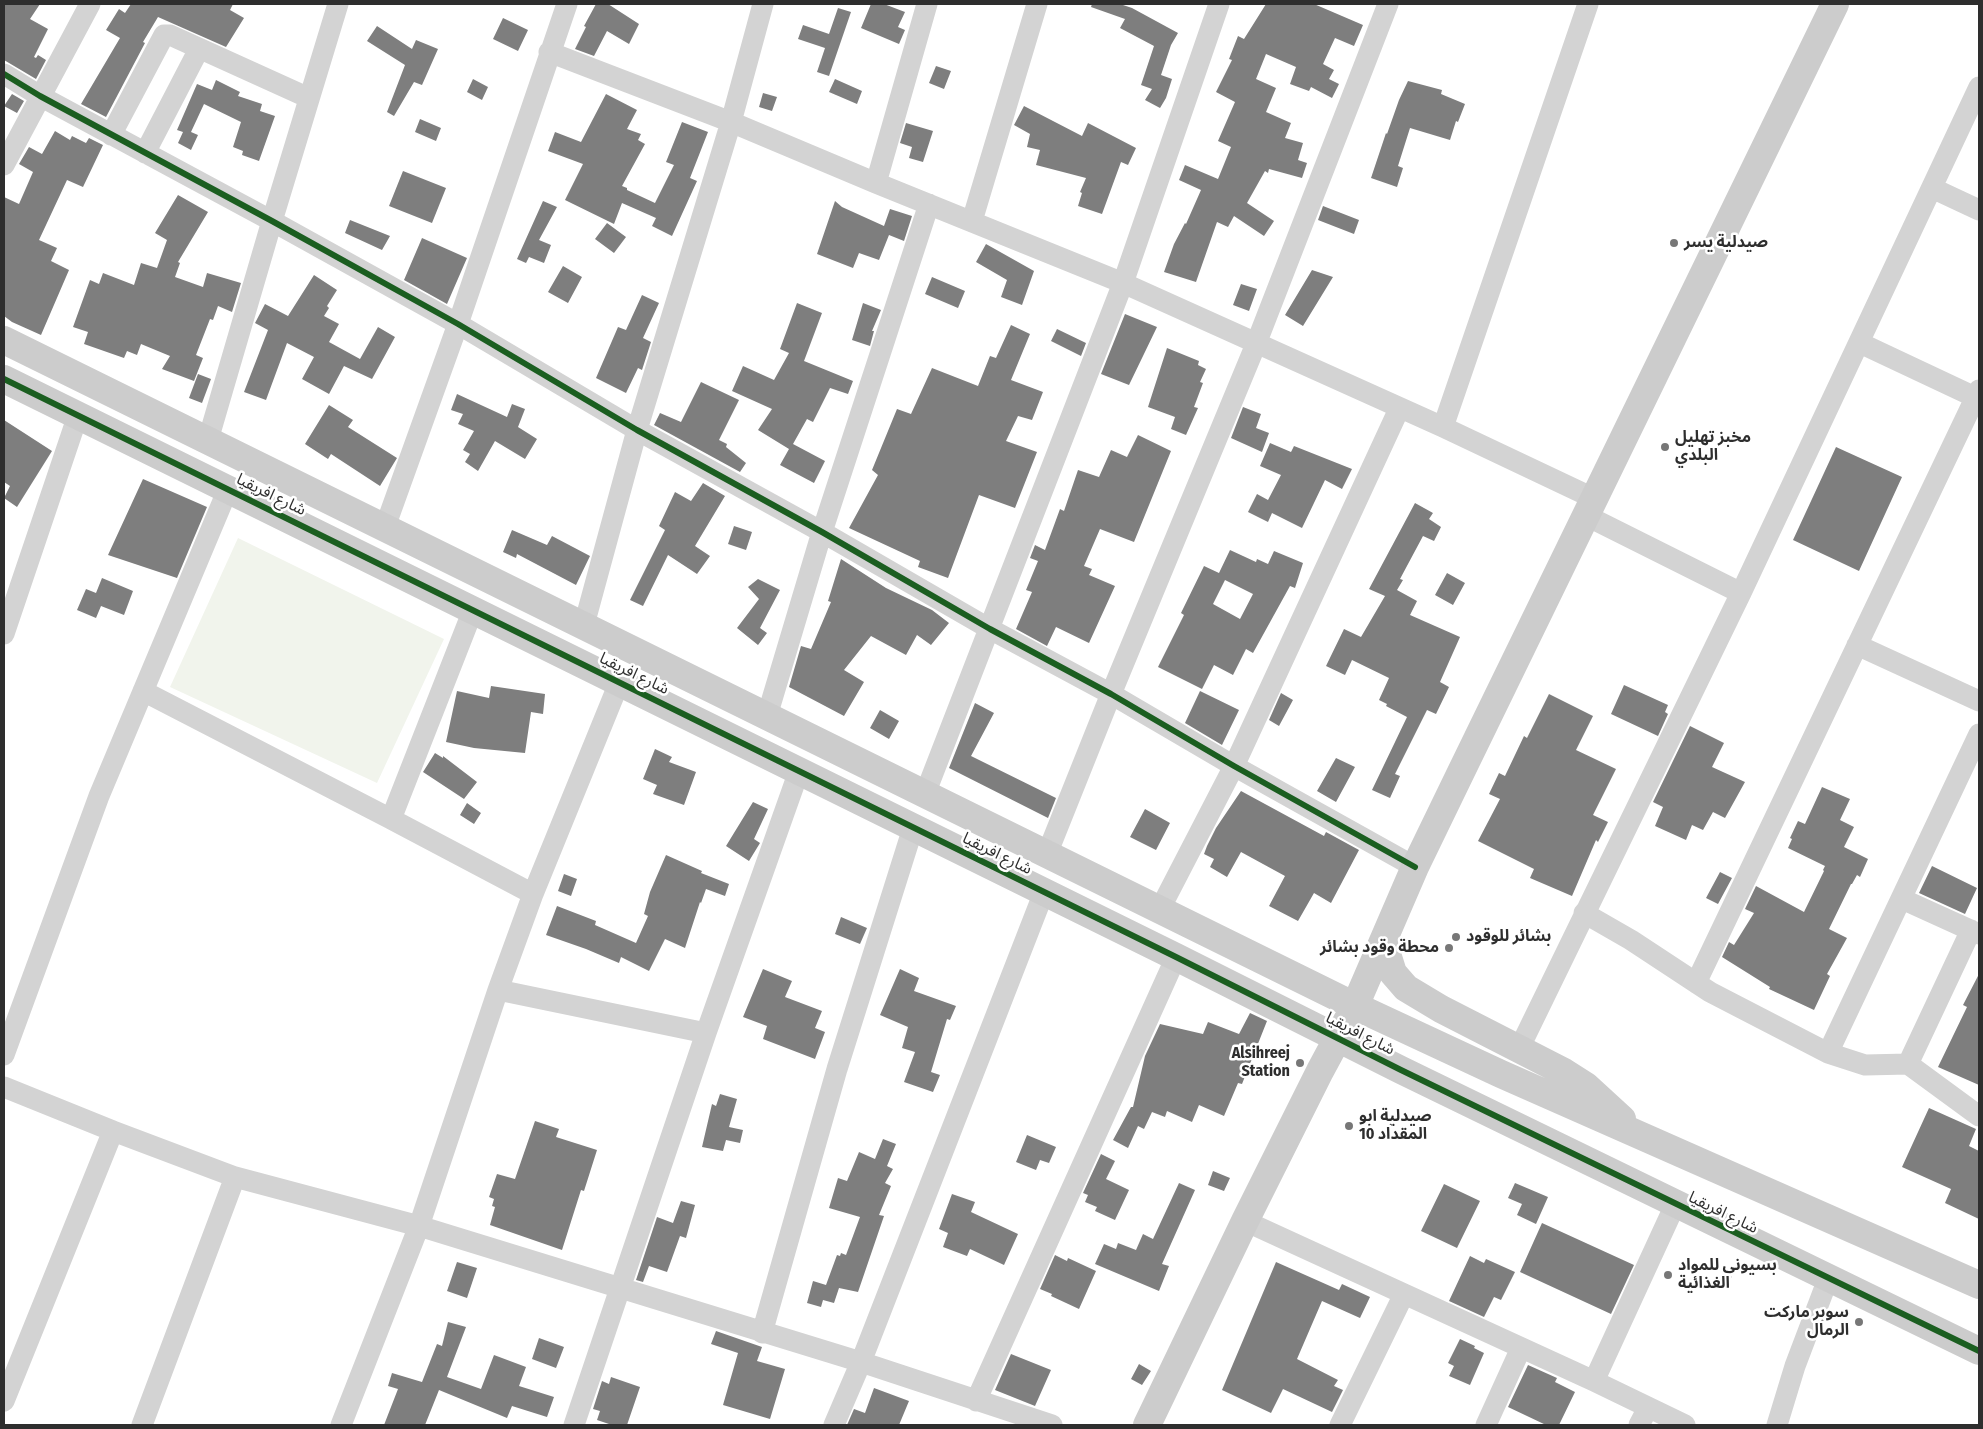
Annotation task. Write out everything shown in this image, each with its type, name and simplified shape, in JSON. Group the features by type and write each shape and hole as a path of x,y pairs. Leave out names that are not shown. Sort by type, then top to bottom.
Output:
{"street":[{"path":"4,165 90,4"},
{"path":"208,440 308,98 338,4"},
{"path":"385,528 458,324 567,4"},
{"path":"584,626 638,430 731,122 763,4"},
{"path":"876,183 927,4"},
{"path":"972,222 1036,4"},
{"path":"925,794 1123,283 1219,4"},
{"path":"1047,854 1256,344 1388,4"},
{"path":"1443,427 1588,4"},
{"path":"1147,1425 1246,1221 1355,1006 1415,868 1835,4"},
{"path":"112,135 164,35 170,35 308,98"},
{"path":"145,153 198,49"},
{"path":"550,52 731,122 1123,283 1399,409 1443,427 1741,593"},
{"path":"4,74 40,96 458,324 638,430 822,532 990,629 1111,694 1415,868"},
{"path":"1519,1049 1741,593 1979,87"},
{"path":"1932,188 1979,210"},
{"path":"767,716 822,532 929,204"},
{"name":"شارع افريقيا","path":"4,340 1355,1006 1501,1074 1979,1285"},
{"path":"1696,983 1978,396 1860,343"},
{"name":"شارع افريقيا","path":"4,379 1675,1205 1979,1351"},
{"path":"1160,909 1234,766 1399,409"},
{"path":"4,634 78,415"},
{"path":"4,1055 99,796 228,489"},
{"path":"391,819 473,610"},
{"path":"1857,645 1979,701"},
{"path":"342,1425 419,1226 498,990 533,894 619,682"},
{"path":"143,691 533,894"},
{"path":"1828,1053 1979,734"},
{"path":"574,1425 706,1033 799,771"},
{"path":"762,1333 837,1069 913,828"},
{"path":"834,1425 861,1362 1044,892"},
{"path":"1902,899 1975,932 1908,1064"},
{"path":"1584,913 1630,940 1710,992 1828,1053 1864,1066 1908,1064 1979,1116"},
{"path":"1383,941 1393,973 1406,988 1441,1009 1586,1086 1636,1132"},
{"path":"976,1401 1176,957"},
{"path":"498,990 706,1033"},
{"path":"4,1087 235,1177 419,1226 861,1362 1052,1425"},
{"path":"4,1401 113,1131"},
{"path":"142,1425 235,1177"},
{"path":"1594,1381 1675,1205"},
{"path":"1246,1221 1594,1381 1643,1417 1685,1425"},
{"path":"1777,1425 1795,1366 1828,1279"},
{"path":"1340,1425 1404,1294"},
{"path":"1486,1425 1521,1348"}],"shaded area":[{"path":"238,538 444,639 377,783 170,687"}],"building":[{"path":"4,4 40,4 30,19 48,29 34,57 36,58 38,55 46,60 36,79 4,60"},
{"path":"131,4 233,4 230,10 244,18 226,47 158,17 143,42 145,43 106,117 81,104 120,38 106,30 119,9 125,13"},
{"path":"596,4 608,4 639,24 629,44 607,31 594,56 575,49 586,27 584,26"},
{"path":"871,4 884,4 905,12 898,27 905,30 899,44 861,28"},
{"path":"1092,4 1120,4 1132,8 1178,33 1171,45 1161,75 1172,79 1166,98 1160,108 1145,100 1152,89 1141,85 1154,46 1120,28 1125,19 1091,7"},
{"path":"1266,4 1314,4 1363,25 1354,46 1335,38 1323,64 1334,70 1329,79 1339,84 1332,98 1311,87 1309,91 1290,84 1296,67 1266,54 1256,79 1276,88 1266,112 1291,123 1285,138 1303,143 1298,160 1307,163 1302,178 1269,169 1268,173 1265,171 1247,203 1274,221 1264,236 1234,216 1228,227 1217,222 1196,282 1164,272 1174,244 1186,224 1201,190 1179,180 1185,165 1218,179 1231,147 1218,141 1235,102 1216,92 1232,60 1229,59 1238,36 1244,39"},
{"path":"838,8 851,12 829,76 817,72 825,48 798,39 803,25 829,34"},
{"path":"503,18 528,30 518,51 493,39"},
{"path":"377,26 412,49 416,40 438,49 422,85 414,82 394,116 387,112 405,65 367,41"},
{"path":"936,66 951,71 944,89 929,83"},
{"path":"473,79 488,87 482,100 467,92"},
{"path":"835,79 862,91 857,104 829,92"},
{"path":"216,80 240,92 238,96 262,104 260,111 275,116 259,161 242,155 243,151 233,147 241,122 204,104 191,132 198,135 191,150 178,143 183,132 177,130 197,84 212,90"},
{"path":"1408,81 1442,90 1441,94 1465,104 1458,122 1456,121 1450,140 1410,128 1398,166 1403,168 1397,187 1371,178 1386,133"},
{"path":"763,93 777,97 772,111 759,107"},
{"path":"12,94 24,101 17,113 4,106"},
{"path":"606,94 637,110 627,129 641,134 638,140 645,144 622,186 655,203 674,165 666,162 682,122 708,132 690,178 697,181 672,236 652,226 656,218 622,203 614,224 565,200 583,164 548,151 555,132 581,142"},
{"path":"1024,106 1082,136 1088,123 1136,148 1128,165 1121,162 1102,214 1078,206 1082,193 1080,192 1086,178 1036,165 1040,150 1027,147 1030,134 1014,125"},
{"path":"420,119 441,128 436,141 415,132"},
{"path":"906,123 933,131 923,162 909,158 912,147 900,143"},
{"path":"55,131 70,140 72,136 86,143 89,138 103,145 83,187 67,180 39,240 57,248 51,261 69,270 41,335 12,322 4,316 4,197 19,204 33,172 19,164 29,147 42,154"},
{"path":"403,171 446,188 432,223 389,206"},
{"path":"178,195 208,212 178,262 180,263 175,277 203,287 207,273 241,283 232,312 218,306 213,320 210,319 196,355 203,358 194,381 162,369 170,356 141,344 137,355 127,351 124,358 84,344 88,332 73,327 90,280 99,284 103,273 134,285 141,263 157,268 167,240 155,233"},
{"path":"543,201 557,207 539,240 551,245 544,263 529,257 526,263 517,259"},
{"path":"835,201 842,207 884,226 890,209 912,216 904,241 889,235 879,260 859,253 853,268 817,254"},
{"path":"1323,206 1359,220 1354,234 1318,220"},
{"path":"350,220 390,236 382,250 345,233"},
{"path":"607,223 626,237 614,253 595,239"},
{"path":"422,238 467,258 447,304 404,280"},
{"path":"986,244 1034,271 1022,305 1001,297 1007,280 976,262"},
{"path":"563,266 582,277 568,303 548,292"},
{"path":"1312,270 1333,277 1303,326 1285,315"},
{"path":"314,275 337,290 327,306 329,308 324,316 339,324 329,342 360,359 378,327 395,337 372,379 344,366 329,394 302,379 314,357 287,343 266,400 244,392 268,330 255,323 265,304 288,316"},
{"path":"932,277 965,291 958,308 925,294"},
{"path":"1241,284 1257,289 1249,311 1233,305"},
{"path":"642,295 659,303 643,338 651,342 642,370 638,368 626,393 596,378 618,327 626,330"},
{"path":"797,303 822,313 804,361 853,381 848,394 830,388 813,422 807,419 793,444 825,461 814,483 780,465 789,449 758,430 772,409 732,391 743,366 774,380 789,353 780,349"},
{"path":"863,303 881,310 872,331 874,331 870,346 852,340"},
{"path":"1125,314 1157,327 1129,385 1101,374"},
{"path":"1011,325 1030,334 1011,380 1043,392 1032,420 1018,416 1006,441 1037,452 1015,508 979,495 948,578 918,567 920,561 849,528 878,475 872,470 897,409 911,414 932,368 978,386 990,356 996,358"},
{"path":"1057,329 1086,343 1081,356 1051,341"},
{"path":"1167,348 1199,361 1198,365 1206,369 1200,382 1203,383 1194,407 1198,408 1186,435 1171,429 1175,417 1148,407"},
{"path":"198,374 211,379 202,403 189,398"},
{"path":"701,382 739,400 719,440 727,444 726,447 746,463 740,472 654,425 660,413 681,422"},
{"path":"457,394 507,417 512,404 525,409 518,427 537,439 525,459 495,441 478,471 465,462 470,454 463,450 474,431 458,424 463,414 451,410"},
{"path":"329,405 353,420 348,427 397,458 380,486 331,454 328,459 305,444"},
{"path":"1243,407 1261,414 1256,428 1269,433 1262,452 1231,438"},
{"path":"4,420 52,451 17,507 4,498 10,486 4,482"},
{"path":"1138,435 1171,451 1134,542 1100,529 1084,566 1092,569 1089,575 1115,586 1089,643 1056,627 1047,646 1016,629 1032,592 1026,590 1038,561 1030,558 1035,545 1045,550 1060,509 1064,511 1078,470 1099,477 1111,450 1127,457"},
{"path":"1270,443 1291,452 1294,446 1352,469 1342,489 1325,480 1302,528 1272,513 1268,522 1248,512 1257,494 1268,500 1281,475 1260,466"},
{"path":"1836,447 1902,477 1859,571 1793,540"},
{"path":"143,479 207,507 177,578 108,555"},
{"path":"703,483 725,496 695,546 710,556 697,574 668,555 643,606 630,600 665,530 659,526 675,492 691,501"},
{"path":"1415,503 1433,513 1429,519 1441,527 1434,541 1423,536 1400,579 1403,580 1397,590 1417,601 1410,615 1460,637 1440,682 1449,687 1436,714 1427,710 1395,774 1400,776 1390,798 1372,790 1407,717 1379,700 1389,678 1352,660 1345,675 1326,666 1344,629 1361,637 1385,596 1369,589"},
{"path":"734,526 752,532 746,550 728,544"},
{"path":"512,530 547,545 552,536 590,556 576,585 517,554 516,558 503,552"},
{"path":"1230,550 1256,562 1257,559 1268,564 1274,551 1303,563 1295,588 1290,586 1253,653 1246,649 1233,675 1214,665 1202,689 1158,667 1184,615 1181,613 1204,566 1219,573","holes":["1225,580 1253,594 1240,619 1213,604"]},
{"path":"841,559 886,588 932,610 949,623 931,645 917,635 906,655 871,636 844,670 864,682 844,716 789,687 801,646 811,649 831,602 828,601"},
{"path":"1447,573 1465,583 1453,605 1435,595"},
{"path":"102,578 133,591 124,615 101,606 96,618 77,610 86,589 96,593"},
{"path":"758,579 780,590 760,628 767,633 758,645 737,628 759,599 748,587"},
{"path":"1624,685 1668,705 1665,712 1668,714 1658,736 1611,714"},
{"path":"491,686 545,694 543,714 531,712 525,753 474,748 446,742 457,691 489,698"},
{"path":"1200,691 1239,710 1222,745 1185,723"},
{"path":"1281,693 1293,700 1279,726 1269,720"},
{"path":"1549,694 1593,716 1576,750 1616,769 1593,815 1608,822 1598,842 1596,840 1572,896 1530,878 1534,869 1478,841 1500,799 1489,794 1499,773 1505,776 1524,736 1527,738"},
{"path":"975,703 994,713 971,756 1056,798 1048,818 949,768"},
{"path":"880,710 899,721 889,739 870,728"},
{"path":"1690,726 1724,743 1712,767 1745,782 1725,818 1713,812 1703,830 1692,825 1686,840 1655,826 1663,807 1653,802"},
{"path":"655,749 672,757 669,762 696,772 684,805 653,794 657,785 643,779"},
{"path":"435,753 443,758 443,756 477,782 464,799 423,772"},
{"path":"1336,758 1355,767 1336,802 1317,791"},
{"path":"1822,787 1850,799 1840,820 1854,827 1844,847 1868,859 1860,877 1857,875 1851,884 1829,929 1847,938 1827,974 1830,976 1814,1010 1769,989 1770,987 1722,957 1729,942 1734,945 1754,913 1745,909 1756,886 1804,912 1825,866 1788,848 1792,839 1790,838 1798,821 1805,824"},
{"path":"1241,791 1324,836 1326,832 1359,850 1331,903 1314,893 1298,921 1269,906 1285,876 1241,852 1227,877 1210,867 1214,859 1204,854 1207,846 1216,828"},
{"path":"753,802 768,809 754,839 760,843 749,861 726,846"},
{"path":"467,803 481,813 474,824 460,815"},
{"path":"1145,809 1170,823 1156,850 1130,837"},
{"path":"666,855 702,871 701,873 729,884 725,896 706,889 685,948 665,939 649,971 621,957 619,963 546,935 557,906 596,921 595,925 636,943 648,916 644,914 650,892"},
{"path":"1932,866 1977,888 1965,914 1919,893"},
{"path":"1720,872 1732,878 1718,904 1706,898"},
{"path":"564,874 577,879 571,896 558,891"},
{"path":"841,917 867,928 860,944 835,934"},
{"path":"763,969 792,981 785,997 822,1011 815,1028 825,1032 815,1059 763,1039 767,1026 743,1017"},
{"path":"900,969 919,978 914,991 956,1006 950,1020 947,1019 931,1072 940,1075 933,1092 904,1082 915,1052 902,1048 908,1027 880,1015"},
{"path":"1979,974 1979,1085 1938,1067 1967,1007 1963,1005"},
{"path":"1250,1013 1267,1021 1242,1084 1238,1083 1224,1116 1199,1105 1192,1122 1167,1111 1165,1117 1152,1112 1144,1129 1138,1126 1128,1148 1113,1140 1131,1107 1133,1107 1145,1056 1160,1024 1203,1034 1208,1022 1239,1034"},
{"path":"720,1094 737,1099 729,1127 743,1130 740,1143 726,1140 723,1151 702,1147 712,1104 716,1106"},
{"path":"1929,1108 1976,1129 1969,1146 1979,1151 1979,1219 1945,1203 1951,1189 1902,1167"},
{"path":"535,1121 559,1129 556,1137 597,1150 584,1191 581,1190 562,1250 490,1225 495,1207 492,1206 494,1199 489,1197 497,1174 515,1179"},
{"path":"1027,1135 1056,1147 1049,1163 1040,1160 1036,1170 1016,1162"},
{"path":"883,1139 896,1144 887,1166 893,1169 885,1183 891,1186 879,1215 884,1216 858,1292 839,1288 834,1303 823,1300 821,1307 807,1303 813,1281 826,1285 837,1255 840,1256 841,1253 846,1255 860,1217 829,1208 838,1178 847,1181 859,1152 875,1159"},
{"path":"1101,1154 1115,1161 1106,1179 1129,1190 1115,1220 1095,1211 1097,1207 1085,1202 1088,1195 1083,1193"},
{"path":"1213,1171 1230,1178 1224,1191 1208,1185"},
{"path":"1179,1183 1195,1190 1162,1264 1169,1266 1159,1291 1095,1264 1104,1244 1116,1249 1118,1243 1136,1250 1143,1234 1153,1239"},
{"path":"1515,1183 1548,1197 1536,1224 1517,1215 1522,1204 1508,1198"},
{"path":"1444,1184 1480,1201 1457,1248 1421,1231"},
{"path":"952,1194 975,1202 971,1212 1018,1234 1004,1265 970,1249 967,1256 943,1247 948,1233 939,1229"},
{"path":"681,1201 695,1205 686,1238 680,1236 667,1272 649,1266 643,1282 636,1280 657,1217 673,1223"},
{"path":"1542,1223 1634,1265 1611,1314 1520,1272"},
{"path":"1055,1255 1067,1261 1068,1258 1096,1271 1079,1309 1040,1289"},
{"path":"1470,1256 1484,1263 1486,1259 1515,1272 1501,1300 1494,1297 1484,1317 1449,1301"},
{"path":"457,1262 477,1268 467,1298 447,1291"},
{"path":"1276,1262 1339,1290 1342,1284 1370,1297 1360,1318 1322,1301 1297,1359 1338,1380 1334,1386 1343,1390 1332,1412 1283,1389 1271,1413 1222,1390"},
{"path":"448,1322 466,1327 447,1377 481,1389 494,1355 526,1367 519,1386 554,1397 547,1417 512,1406 507,1418 439,1390 425,1425 384,1425 398,1389 388,1386 392,1373 422,1382 437,1344 442,1346"},
{"path":"716,1331 762,1347 757,1361 785,1369 770,1419 723,1405 738,1353 711,1344"},
{"path":"539,1338 564,1347 556,1368 532,1359"},
{"path":"1460,1339 1475,1346 1474,1348 1484,1353 1470,1385 1449,1376 1454,1366 1448,1363"},
{"path":"1011,1354 1051,1370 1035,1406 995,1390"},
{"path":"1139,1364 1151,1371 1142,1385 1131,1379"},
{"path":"1528,1365 1557,1378 1555,1382 1575,1392 1559,1425 1546,1425 1508,1407"},
{"path":"611,1377 640,1387 627,1425 612,1425 597,1420 600,1411 593,1409 602,1381 609,1384"},
{"path":"874,1388 909,1401 899,1425 847,1425 854,1409 865,1413"}],"cycle path":[{"path":"4,74 40,96 458,324 637,430 822,532 990,629 1111,694 1234,766 1415,867"},
{"path":"4,379 1176,957 1401,1070 1979,1351"}],"place":[{"name":"صيدلية يسر","path":"1674,243"},
{"name":"مخبز تهليل البلدي","path":"1665,447"},
{"name":"بشائر للوقود","path":"1456,937"},
{"name":"محطة وقود بشائر","path":"1449,948"},
{"name":"Alsihreej Station","path":"1300,1063"},
{"name":"صيدلية ابو المقداد 10","path":"1349,1126"},
{"name":"بسيوني للمواد الغذائية","path":"1668,1275"},
{"name":"سوبر ماركت الرمال","path":"1859,1322"}]}
